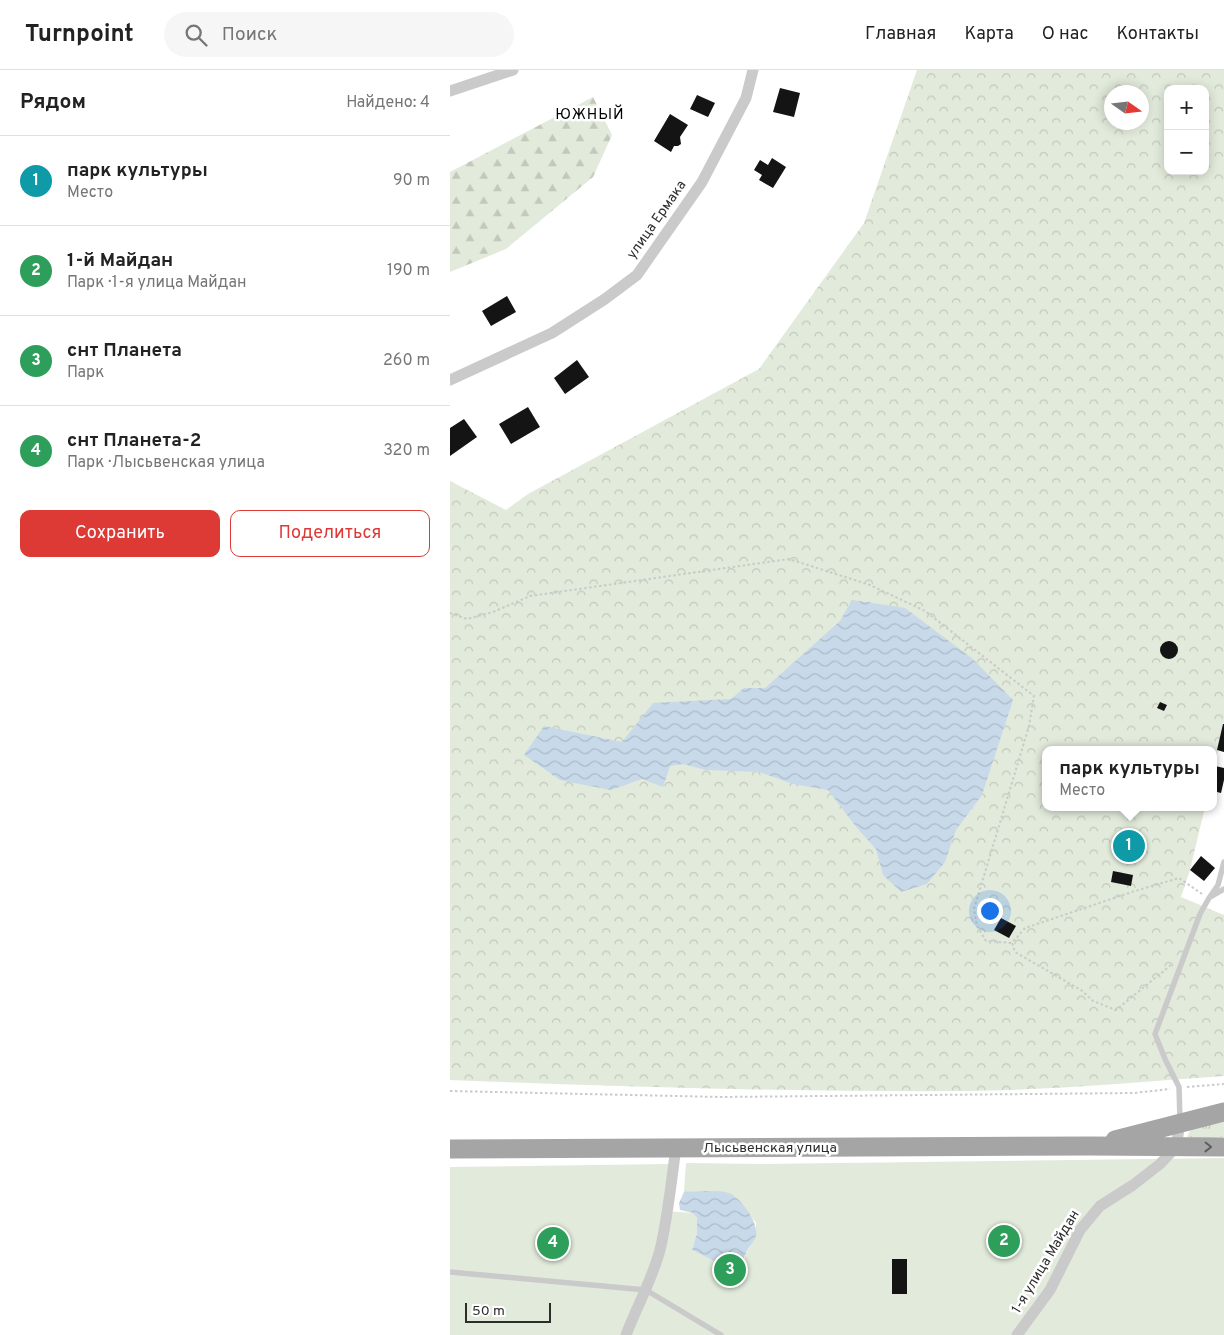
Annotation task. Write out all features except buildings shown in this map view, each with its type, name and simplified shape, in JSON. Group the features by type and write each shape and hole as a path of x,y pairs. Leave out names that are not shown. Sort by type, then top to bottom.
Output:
{"main road":[{"name":"Лысьвенская улица","path":"1090,1146 1224,1112"},
{"name":"Лысьвенская улица","path":"450,1149 1224,1147"}],"street":[{"path":"450,91 512,70"},
{"name":"улица Ермака","path":"450,380 552,333 605,299 637,275 702,182 746,98 753,70"},
{"path":"1176,1147 1180,1123"},
{"name":"1-я улица Майдан","path":"1017,1335 1050,1290 1080,1230 1088,1219 1100,1206 1133,1185 1160,1164 1176,1147"},
{"path":"626,1335 646,1290 659,1251 668,1211 676,1148"}],"lane":[{"path":"1180,1123 1179,1087 1155,1034 1200,914 1218,885 1224,862"},
{"path":"1209,898 1224,889"},
{"path":"450,1272 646,1290 721,1335"}],"path":[{"path":"450,613 468,619 493,612 530,596 789,559 870,585 925,611 1034,696 1029,726 974,909 977,926 986,941 1012,943"},
{"path":"1012,943 1025,928 1135,890 1178,878 1209,898"},
{"path":"1012,943 1015,952 1081,990 1093,1001 1116,1010 1185,953"},
{"path":"450,1091 730,1097 1134,1093 1224,1084"}],"green space":[{"path":"917,70 1224,70 1224,722 1217,754 1217,746 1042,746 1042,811 1204,811 1190,870 1181,897 1224,915 1224,1076 1064,1087 968,1091 709,1089 450,1080 450,481 506,510 528,494 759,369 864,223"},
{"path":"593,97 612,135 593,177 506,249 450,272 450,172"},
{"path":"1224,1117 1224,1137 1198,1139 1187,1137 1191,1128"},
{"path":"1224,1158 1224,1335 450,1335 450,1167 669,1164 664,1211 693,1213 697,1218 697,1233 692,1250 718,1263 739,1266 744,1261 746,1253 756,1235 756,1223 740,1202 696,1192 684,1192 686,1163 760,1164"}],"water":[{"path":"852,600 905,608 973,659 1013,700 982,795 956,830 945,862 927,884 901,892 883,875 876,849 828,790 793,784 759,772 706,770 683,764 670,766 663,787 642,779 611,790 560,780 524,755 544,726 622,742 653,703 731,699 744,688 765,688 840,621"},
{"path":"684,1192 726,1192 745,1206 755,1225 756,1236 743,1262 739,1266 718,1263 692,1250 697,1233 697,1218 693,1213 680,1210 679,1203"}],"place":[{"name":"парк культуры","path":"1129,846"},
{"name":"1-й Майдан","path":"1004,1241"},
{"name":"снт Планета-2","path":"553,1243"},
{"name":"снт Планета","path":"730,1270"}],"district":[{"name":"ЮЖНЫЙ","path":"590,115"}]}
